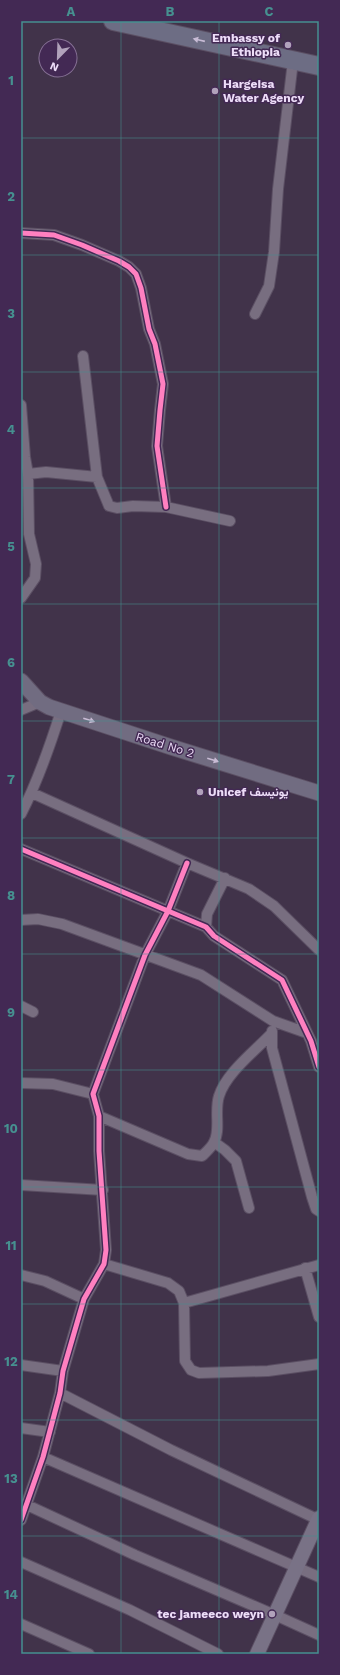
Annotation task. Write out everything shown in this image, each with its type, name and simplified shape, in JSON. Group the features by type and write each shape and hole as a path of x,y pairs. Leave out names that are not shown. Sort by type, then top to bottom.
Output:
{"highway":[{"path":"113,21 319,66"}],"main road":[{"name":"Road No 2","path":"21,681 40,702 49,707 163,745 319,793"}],"street":[{"path":"255,314 268,286 274,252 278,189 293,61"},
{"path":"21,233 54,236 82,245 119,261 129,267 136,274 141,288 149,329 155,344 163,384 158,446 166,507"},
{"path":"83,356 97,478 109,506 117,508 133,506 166,507 230,521"},
{"path":"21,405 25,457 28,474 29,534 36,564 35,578 21,598"},
{"path":"28,474 46,472 97,478"},
{"path":"21,710 40,702"},
{"path":"21,814 32,794 61,711"},
{"path":"32,794 249,889 274,906 319,950"},
{"path":"21,849 206,926 214,936 282,980 312,1038 319,1067"},
{"path":"21,1520 24,1504 43,1457 60,1393 63,1370 84,1299 104,1264 106,1250 99,1151 100,1116 94,1094 145,955 168,911 187,863"},
{"path":"206,926 207,914 225,878"},
{"path":"21,920 38,919 62,924 201,976 273,1021 312,1038"},
{"path":"21,1006 34,1012"},
{"path":"273,1021 272,1048 312,1197 316,1209 319,1211"},
{"path":"100,1116 188,1154 202,1156 214,1142 217,1133 216,1116 219,1096 230,1076 272,1033"},
{"path":"21,1083 53,1084 94,1094"},
{"path":"214,1142 236,1161 249,1208"},
{"path":"21,1185 102,1190"},
{"path":"104,1264 168,1283 180,1290 184,1303 186,1361 191,1370 200,1373 254,1372 319,1364"},
{"path":"184,1303 319,1265"},
{"path":"305,1268 319,1317"},
{"path":"21,1275 45,1282 84,1299"},
{"path":"21,1365 63,1370"},
{"path":"60,1393 171,1450 319,1519 257,1654"},
{"path":"21,1428 50,1432"},
{"path":"43,1457 319,1577"},
{"path":"24,1504 135,1555 275,1614 319,1635"},
{"path":"21,1562 130,1610 218,1654"},
{"path":"21,1624 89,1654"}],"cycle path":[{"path":"21,233 54,235 119,261 129,267 136,274 141,288 149,329 155,344 163,384 157,446 166,507"},
{"path":"21,849 206,927 214,936 282,980 311,1041 319,1067"},
{"path":"21,1520 43,1457 60,1393 63,1371 84,1299 104,1264 106,1250 99,1151 99,1116 93,1094 145,955 168,911 187,863"}],"place":[{"name":"Embassy of Ethiopia","path":"288,45"},
{"name":"Hargeisa Water Agency","path":"215,91"},
{"name":"Unicef يونيسف","path":"200,792"},
{"name":"tec jameeco weyn","path":"272,1614"}]}
